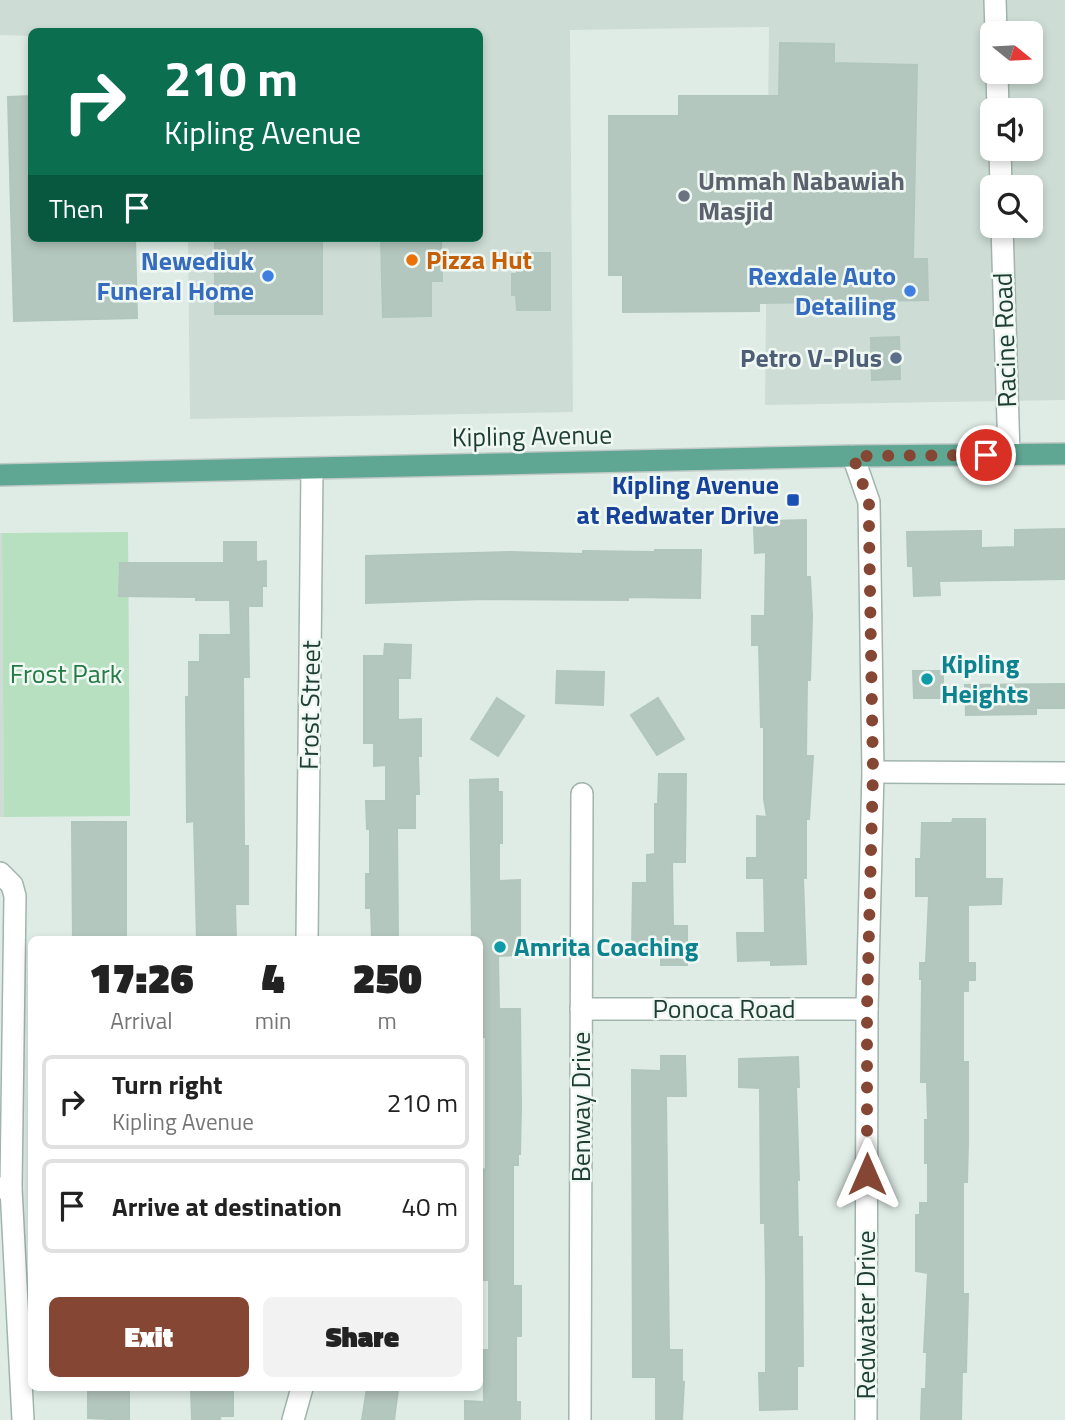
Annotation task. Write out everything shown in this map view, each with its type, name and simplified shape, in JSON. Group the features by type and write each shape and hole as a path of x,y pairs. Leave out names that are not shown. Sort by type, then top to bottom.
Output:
{"main road":[{"name":"Kipling Avenue","path":"0,475 853,456 1065,454"}],"street":[{"path":"995,0 996,21"},
{"name":"Racine Road","path":"1002,238 1009,454"},
{"name":"Redwater Drive","path":"853,456 869,502 873,772 867,1009 866,1420"},
{"name":"Frost Street","path":"307,936 312,469"},
{"path":"873,772 1065,774"},
{"name":"Benway Drive","path":"580,1420 582,793"},
{"path":"0,873 12,885 15,896 6,1188 23,1420"},
{"name":"Ponoca Road","path":"581,1009 867,1009"},
{"path":"293,1420 301,1391"}],"shaded area":[{"path":"0,0 1065,0 1065,400 765,405 769,27 570,30 573,412 190,419 188,242 483,242 483,28 28,28 28,36 0,35"},
{"path":"2,533 4,817 0,817"}],"green space":[{"name":"Frost Park","path":"128,532 130,816 4,817 2,533"}],"building":[{"path":"780,43 834,44 834,63 917,65 913,259 927,259 928,300 759,303 759,311 623,312 623,275 609,275 609,116 679,116 679,96 779,96"},
{"path":"28,96 28,242 135,242 137,318 14,321 8,97"},
{"name":"Newediuk Funeral Home","path":"215,242 322,242 322,314 215,314"},
{"name":"Pizza Hut","path":"381,242 441,242 442,281 431,281 431,316 383,317"},
{"path":"517,253 550,253 550,310 517,310 516,295 512,295 512,274 517,274"},
{"path":"899,337 900,379 872,380 871,338"},
{"path":"806,520 806,577 810,577 812,616 810,680 807,680 806,756 813,756 809,819 806,819 806,878 803,878 806,964 771,965 771,960 738,961 737,933 765,933 764,878 747,878 747,858 757,858 757,816 767,817 764,799 764,727 761,727 759,645 752,645 752,616 765,616 766,552 755,553 754,527 772,526 771,521"},
{"path":"1065,529 1065,579 939,581 940,595 914,596 913,566 908,566 907,532 981,531 981,548 1015,547 1015,530"},
{"path":"224,542 256,542 256,562 266,561 266,586 262,586 262,606 248,606 249,677 243,677 244,846 248,846 248,904 235,904 236,936 197,936 194,821 187,822 186,697 189,697 189,662 200,662 200,635 231,635 230,600 119,596 120,563 224,563"},
{"path":"701,550 700,598 484,599 366,603 366,556 510,552 583,554 583,551"},
{"path":"385,644 411,645 410,678 398,678 398,720 421,719 419,794 415,794 415,828 397,828 398,936 372,936 371,908 366,908 366,874 370,874 370,829 367,829 366,801 386,801 386,765 374,766 374,743 364,743 364,656 384,656"},
{"path":"557,671 604,672 603,705 556,703"},
{"name":"Kipling Heights","path":"913,671 943,671 943,698 914,698"},
{"path":"1065,684 1065,708 1036,708 1036,714 966,715 965,685"},
{"path":"497,698 524,716 498,756 471,739"},
{"path":"658,698 684,739 657,755 631,715"},
{"path":"659,774 686,774 685,862 672,862 673,926 687,926 687,965 661,965 661,952 632,952 633,883 647,883 647,855 655,854 655,804 658,804"},
{"path":"498,779 498,792 502,792 499,881 520,880 520,955 498,956 499,1009 520,1009 520,1154 518,1165 513,1165 513,1286 521,1286 521,1336 516,1336 516,1402 520,1402 520,1420 465,1420 465,1401 484,1402 484,1350 489,1350 489,1280 483,1280 486,1037 483,1037 483,936 472,936 470,780"},
{"path":"953,819 985,819 985,879 1002,879 1001,904 968,905 968,963 975,963 975,980 968,980 968,991 963,991 963,1062 968,1062 968,1141 967,1182 963,1182 963,1294 968,1294 966,1372 962,1372 961,1420 921,1420 922,1389 926,1389 927,1352 924,1352 928,1273 916,1271 916,1215 920,1215 920,1203 928,1203 928,1163 925,1163 927,1082 921,1082 920,963 926,963 929,896 916,896 916,859 921,859 922,823 952,823"},
{"path":"72,822 126,822 126,936 73,936"},
{"path":"661,1056 685,1056 686,1096 666,1096 669,1350 682,1350 682,1420 656,1420 656,1377 633,1377 632,1070 661,1071"},
{"path":"798,1057 797,1180 798,1237 802,1237 803,1366 797,1366 797,1409 760,1410 759,1373 766,1373 766,1280 765,1223 761,1223 760,1088 739,1087 739,1059"},
{"path":"88,1391 129,1391 129,1420 88,1418"},
{"path":"191,1391 233,1391 233,1416 220,1416 220,1420 192,1420"},
{"path":"367,1391 398,1391 394,1420 362,1420"}],"place":[{"name":"Ummah Nabawiah Masjid","path":"684,196"},
{"name":"Pizza Hut","path":"412,260"},
{"name":"Newediuk Funeral Home","path":"268,276"},
{"name":"Rexdale Auto Detailing","path":"910,291"},
{"name":"Petro V-Plus","path":"896,358"},
{"name":"Kipling Avenue at Redwater Drive","path":"793,500"},
{"name":"Kipling Heights","path":"927,679"},
{"name":"Amrita Coaching","path":"500,947"}],"route":[{"path":"867,1174 867,1009 873,772 869,502 853,456 986,455"}]}
